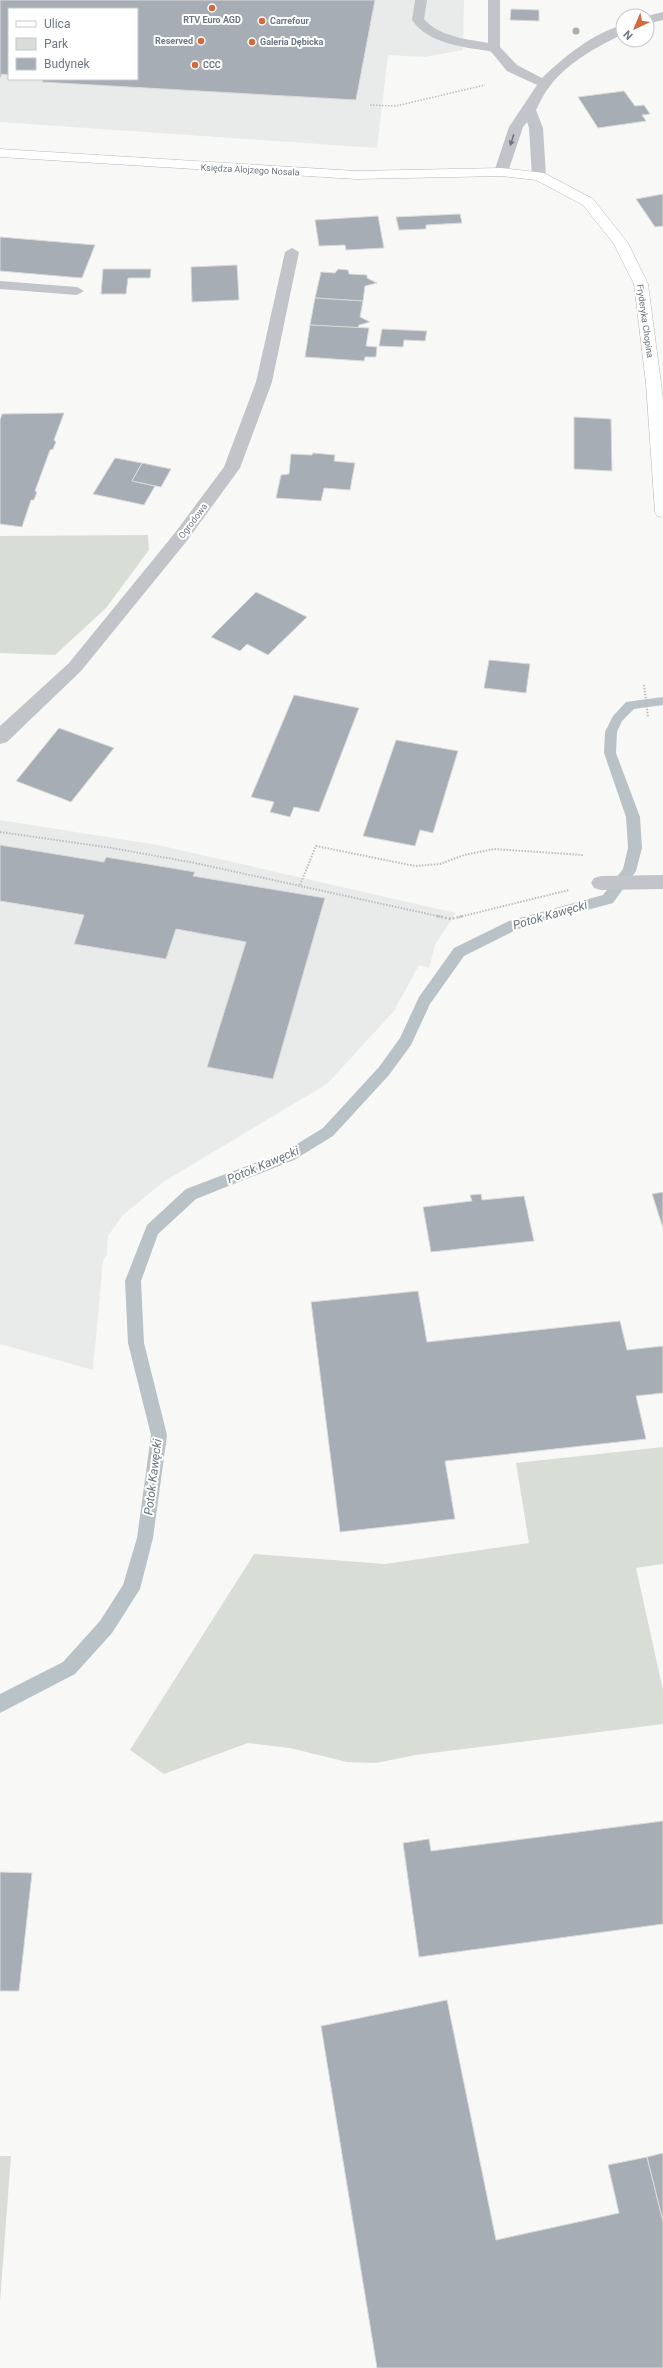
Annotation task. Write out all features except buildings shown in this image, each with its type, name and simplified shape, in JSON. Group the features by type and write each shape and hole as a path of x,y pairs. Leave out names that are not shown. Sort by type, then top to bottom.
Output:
{"street":[{"path":"421,0 418,20 428,31 459,42 494,48 512,68 544,84"},
{"path":"494,0 494,48"},
{"path":"501,172 516,127 529,110 544,84 561,67 593,44 615,33"},
{"path":"529,110 536,128 539,176"},
{"name":"Księdza Alojzego Nosala","path":"0,153 356,175 501,172"},
{"name":"Fryderyka Chopina","path":"501,172 539,176 588,202 621,243 641,284 654,383 663,512"},
{"name":"Ogrodowa","path":"0,737 75,667 180,538 232,468 264,382 292,252"},
{"path":"0,285 77,291"},
{"path":"601,883 660,882"}],"path":[{"path":"370,105 396,106 490,84"},
{"path":"644,685 648,717"},
{"path":"0,832 112,848 300,885 452,919 601,883"},
{"path":"300,885 316,846 415,866 440,864 464,855 494,849 590,855"}],"shaded area":[{"path":"0,0 464,0 463,50 425,57 388,55 377,148 0,122"},
{"path":"0,820 158,845 456,913 435,945 429,968 419,965 394,1011 327,1084 163,1182 122,1216 108,1236 107,1255 103,1260 93,1370 0,1344"}],"green space":[{"path":"148,535 149,550 106,608 55,655 0,653 0,536"},
{"path":"663,1447 663,1564 636,1568 663,1690 663,1724 415,1755 376,1763 347,1762 290,1748 248,1743 164,1774 130,1750 254,1554 385,1564 529,1543 516,1463"},
{"path":"0,2156 11,2156 0,2302"}],"waterway":[{"name":"Potok Kawęcki","path":"0,1704 69,1668 106,1627 131,1589 145,1538 159,1435 136,1343 133,1281 152,1230 191,1194 289,1156 328,1132 384,1071 406,1041 424,1001 459,952 514,925 608,899 629,871 635,848 633,817 610,753 611,732 617,719 630,705 663,701"}],"place":[{"name":"RTV Euro AGD","path":"212,8"},
{"name":"Carrefour","path":"262,21"},
{"name":"Reserved","path":"201,41"},
{"name":"Galeria Dębicka","path":"252,42"},
{"name":"CCC","path":"195,65"}]}
